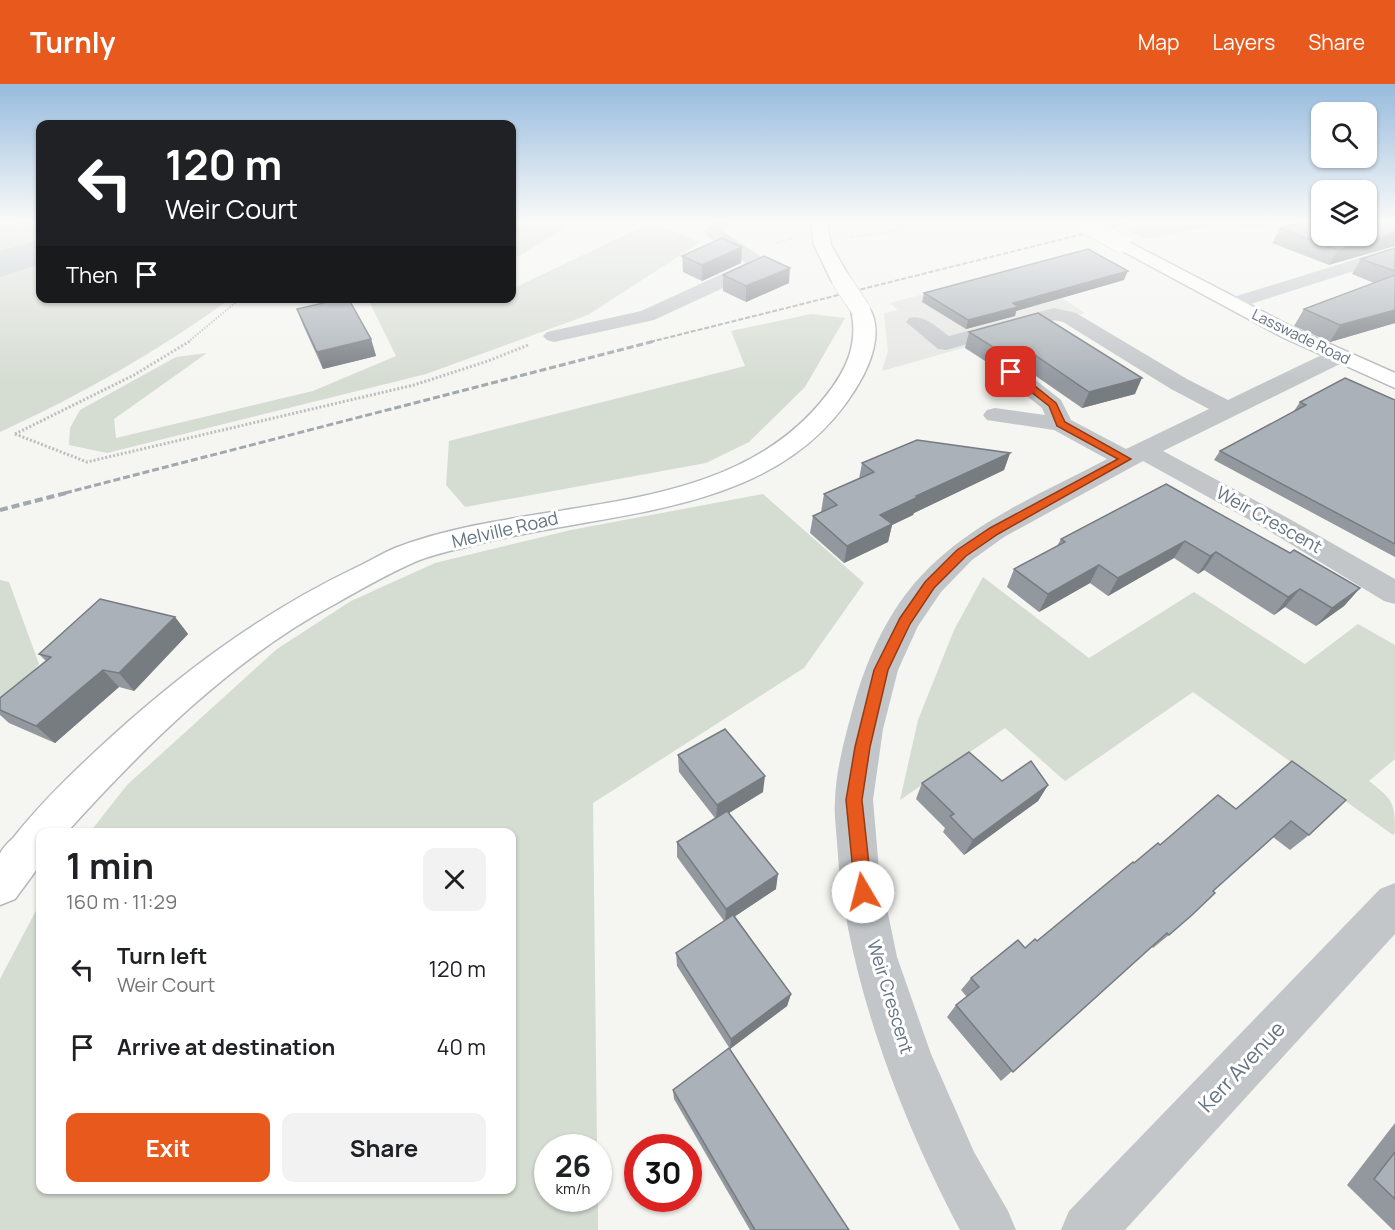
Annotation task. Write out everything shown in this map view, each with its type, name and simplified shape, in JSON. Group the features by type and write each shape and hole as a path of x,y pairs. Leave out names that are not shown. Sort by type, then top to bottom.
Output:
{"main road":[{"name":"Melville Road","path":"46,828 95,774 200,679 308,604 411,553 525,524 690,494 757,469 807,432 839,396 861,359 866,337 861,310 839,275"},
{"name":"Lasswade Road","path":"1183,275 1338,356 1395,381"},
{"name":"Melville Road","path":"0,885 36,839"}],"street":[{"path":"554,336 647,316 734,275"},
{"path":"1234,303 1321,275"},
{"path":"916,322 946,344 1054,314 1069,317 1179,384 1228,410"},
{"name":"Weir Crescent","path":"989,1230 956,1170 909,1060 875,957 860,870 854,800 865,729 881,670 904,622 930,585 962,553 994,531 1134,455 1338,356"},
{"path":"1011,372 1053,405 1060,424"},
{"path":"995,415 1060,424 1134,455"},
{"name":"Weir Crescent","path":"1134,455 1276,523 1395,593"},
{"name":"Kerr Avenue","path":"1088,1230 1395,903"}],"path":[{"path":"237,303 218,322 137,374 15,434 87,462 414,385 554,336"}],"shaded area":[{"path":"0,275 36,275 36,303 224,303 175,337 118,371 0,432"},
{"path":"540,275 649,275 588,315 426,374 107,453 69,445 70,428 80,410 176,357 207,353 114,419 116,438 313,391 396,356 370,303 516,303 516,287"},
{"path":"994,275 1028,275 1085,313 882,371 888,351 884,313 898,310 890,303"},
{"path":"811,314 845,318 805,387 749,442 706,463 465,507 446,485 449,441 745,366 731,331"},
{"path":"763,494 864,583 804,668 593,803 597,1134 534,1134 534,1212 598,1212 598,1230 0,1230 0,979 36,911 36,1194 516,1194 516,828 93,828 127,785 277,649 351,601 435,563 571,530"},
{"path":"983,577 1089,658 1194,592 1305,664 1358,624 1395,645 1395,759 1369,781 1391,803 1395,833 1393,835 1193,692 1065,781 1005,728 900,800 918,720 954,630"},
{"path":"0,580 9,582 39,664 0,712"}],"building":[{"path":"724,275 772,275 746,286"},
{"path":"989,275 1112,275 1013,303 1018,307 968,320 924,293"},
{"path":"1395,275 1395,310 1340,325 1304,309"},
{"path":"323,303 351,303 371,339 317,352 297,309"},
{"path":"1038,313 1142,378 1089,392 1026,349 1016,347 1007,349 1004,354 969,332"},
{"path":"1345,378 1395,400 1395,544 1220,451 1306,405 1300,402"},
{"path":"917,440 1010,453 880,515 892,524 847,546 813,516 837,505 824,494 874,472 862,463"},
{"path":"1166,484 1290,553 1294,550 1360,588 1332,608 1300,589 1288,597 1216,552 1210,556 1185,541 1118,578 1099,565 1048,594 1014,569 1065,542 1061,539"},
{"path":"100,599 175,617 119,673 103,670 36,726 0,710 0,698 51,657 39,654"},
{"path":"725,729 765,776 717,805 678,755"},
{"path":"969,752 1002,781 1031,761 1048,785 973,840 950,816 954,814 922,783"},
{"path":"1292,761 1346,800 1309,835 1291,821 1213,891 1215,893 1192,915 1169,935 1167,933 1013,1072 956,1005 979,987 971,978 1018,940 1025,948 1035,939 1037,941 1133,862 1158,843 1160,845 1218,795 1236,809"},
{"path":"727,811 778,874 726,909 677,842"},
{"path":"733,915 791,994 731,1039 676,953"},
{"path":"729,1048 849,1230 755,1230 702,1140 702,1134 699,1134 673,1090"},
{"path":"1395,1152 1395,1199 1374,1179"}],"railway":[{"path":"650,342 917,275"},
{"path":"65,493 655,341"},
{"path":"0,510 70,492"}],"route":[{"path":"863,892 854,800 862,747 881,670 904,622 930,585 962,553 994,531 1126,459 1060,424 1053,405 1011,372"}]}
